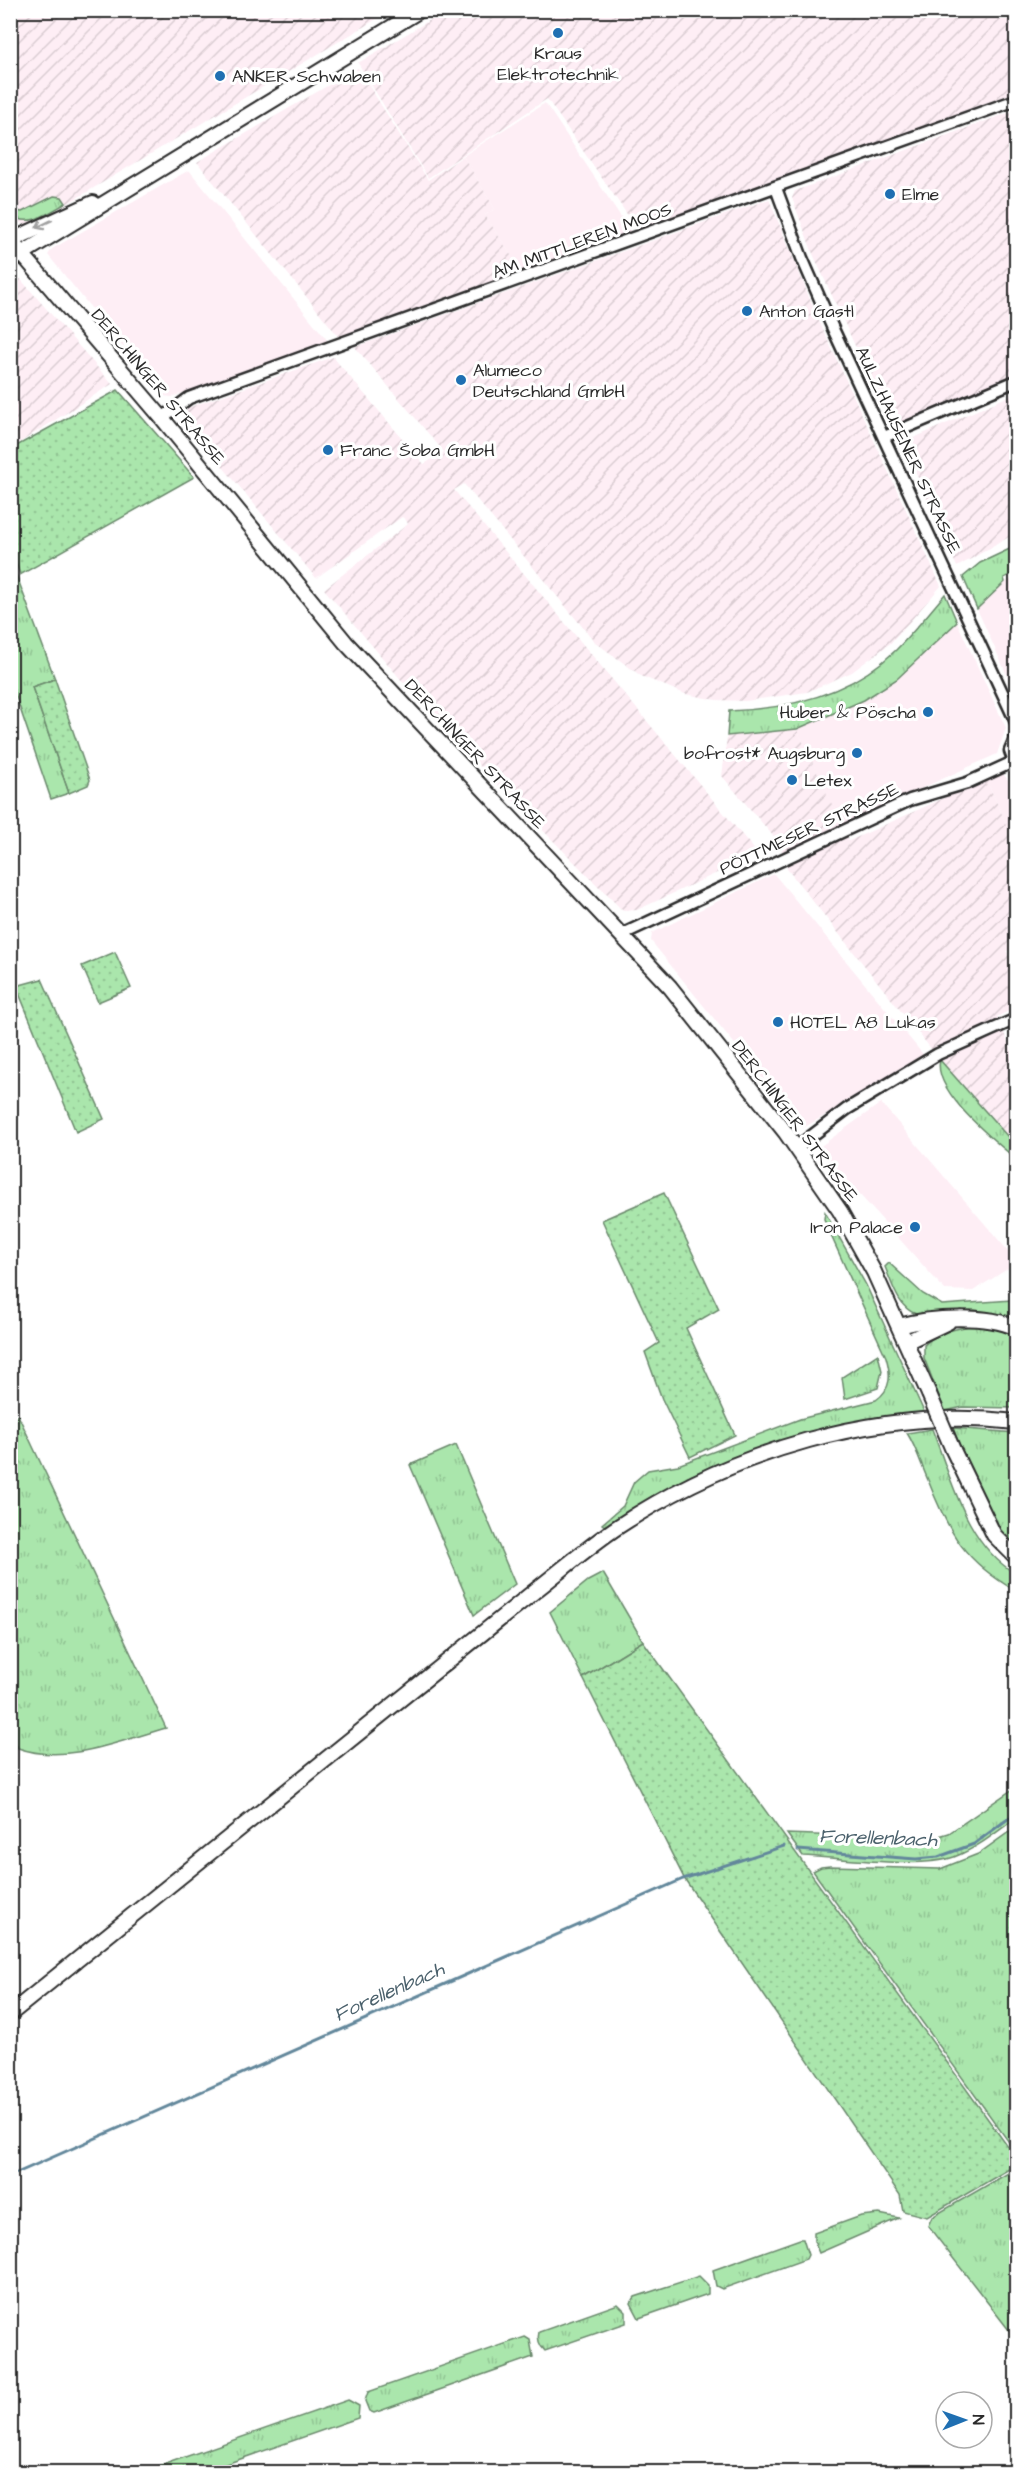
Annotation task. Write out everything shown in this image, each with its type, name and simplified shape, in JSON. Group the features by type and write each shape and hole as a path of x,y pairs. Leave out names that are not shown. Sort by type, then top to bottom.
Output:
{"main road":[{"path":"16,257 420,10"},
{"path":"11,241 67,213 115,195"},
{"name":"DERCHINGER STRASSE","path":"11,241 16,257 162,418 346,643 536,846 623,934 670,987 796,1148 849,1226 891,1307 994,1535 1017,1557"},
{"path":"906,1342 953,1320"},
{"path":"900,1326 953,1320 996,1321 1017,1328"},
{"path":"997,1419 1017,1413"},
{"path":"10,2014 536,1590 618,1527 681,1489 741,1464 812,1439 904,1422 997,1419 1017,1422"}],"street":[{"name":"AM MITTLEREN MOOS","path":"162,418 189,398 1017,100"},
{"name":"AULZHAUSENER STRASSE","path":"776,188 802,258 1017,722"},
{"path":"884,437 1017,381"},
{"name":"PÖTTMESER STRASSE","path":"623,934 910,800 967,783 1015,765 1010,751 1017,737"},
{"path":"796,1148 847,1109 938,1054 1017,1018"}],"shaded area":[{"path":"10,11 390,11 30,226 14,221 11,215"},
{"path":"445,11 1016,11 1016,92 638,230 547,99 428,178 358,63"},
{"path":"358,68 428,180 463,156 495,209 485,215 522,272 339,337 197,162"},
{"path":"545,103 631,232 522,272 485,215 495,209 463,156"},
{"path":"1016,110 1016,375 900,426 888,418 813,254 792,198 795,191"},
{"path":"189,170 328,341 172,397 163,396 48,255 52,249"},
{"path":"769,199 819,321 941,586 892,642 852,672 807,692 746,701 716,700 685,694 641,676 595,642 464,484 454,490 758,854 637,910 623,911 483,770 414,695 324,589 408,524 406,520 402,517 316,578 186,423 187,408 333,357 424,464 444,452 355,347"},
{"path":"10,267 112,384 11,448 10,448"},
{"path":"1016,393 1016,533 957,567 904,446 909,440"},
{"path":"1016,577 1016,695 977,609 1005,582"},
{"path":"957,622 1006,728 997,754 841,825 797,729 864,700 897,679"},
{"path":"797,729 849,841 986,779 1016,845 1016,946 1007,951 1016,972 1016,1007 997,1017 1016,1061 1016,1146 940,1060 787,869 780,844 722,776 727,736"},
{"path":"1002,772 1007,779 1016,783 1016,845 986,779"},
{"path":"774,874 926,1058 803,1128 651,941 652,933"},
{"path":"881,1103 1015,1259 1012,1266 973,1291 945,1290 818,1148"}],"green space":[{"path":"54,196 62,197 66,203 46,215 24,220 11,214 11,204 17,211 22,212"},
{"path":"118,390 194,477 20,575 11,547 11,449"},
{"path":"1016,546 1016,572 1004,578 1005,582 977,609 963,577 980,563"},
{"path":"10,558 55,679 32,687 69,793 51,799 11,682"},
{"path":"945,594 957,622 897,679 864,700 797,729 727,736 729,711 752,710 797,702 839,688 860,678 896,650"},
{"path":"55,679 90,780 88,785 69,793 32,687"},
{"path":"115,952 131,988 98,1002 82,966"},
{"path":"42,979 104,1119 76,1132 16,986"},
{"path":"940,1060 1016,1146 1016,1159 980,1128 955,1100 945,1086 940,1072"},
{"path":"664,1193 719,1309 686,1328 735,1435 690,1457 662,1399 645,1352 659,1343 602,1220"},
{"path":"825,1212 866,1285 925,1414 840,1428 759,1450 681,1482 606,1527 602,1524 623,1506 634,1482 648,1470 678,1465 800,1419 876,1400 885,1391 889,1381 886,1357 828,1229 824,1219"},
{"path":"889,1263 923,1294 942,1305 1012,1300 1016,1302 1016,1317 975,1310 916,1314 900,1301 896,1294 885,1267"},
{"path":"973,1325 993,1327 1016,1335 1016,1408 963,1407 945,1411 924,1358 924,1345 939,1333"},
{"path":"878,1354 882,1371 878,1388 845,1399 842,1377"},
{"path":"18,1415 166,1728 111,1745 73,1753 36,1753 18,1748 11,1732 10,1420"},
{"path":"953,1428 1016,1433 1016,1548 986,1508"},
{"path":"932,1429 963,1509 985,1546 1016,1574 1016,1591 998,1580 971,1557 943,1516 907,1433"},
{"path":"456,1445 515,1584 474,1615 410,1465"},
{"path":"603,1573 643,1641 583,1678 550,1612 588,1581"},
{"path":"643,1641 1016,2158 1016,2165 927,2217 903,2211 900,2195 684,1878 583,1678"},
{"path":"1016,1787 1016,1818 971,1849 954,1857 940,1860 902,1862 803,1856 787,1834 929,1839 949,1833"},
{"path":"1016,1827 1016,2152 813,1871 830,1866 940,1869 978,1854"},
{"path":"1016,2171 1016,2339 928,2226 932,2217 1010,2172"},
{"path":"879,2214 899,2218 819,2253 814,2241 814,2233 861,2216"},
{"path":"803,2239 808,2255 806,2259 722,2289 716,2286 713,2270"},
{"path":"699,2276 708,2285 708,2294 639,2318 631,2303 635,2297"},
{"path":"618,2304 626,2312 626,2323 545,2351 540,2345 539,2332"},
{"path":"525,2337 530,2340 533,2357 374,2413 369,2411 365,2401 368,2392"},
{"path":"348,2400 359,2406 358,2418 203,2472 142,2472"}],"waterway":[{"name":"Forellenbach","path":"798,1850 916,1859 938,1857 974,1844 1016,1813"},
{"name":"Forellenbach","path":"10,2176 683,1879 784,1846"}],"place":[{"name":"Kraus Elektrotechnik","path":"558,33"},
{"name":"ANKER Schwaben","path":"220,76"},
{"name":"Elme","path":"890,194"},
{"name":"Anton Gastl","path":"747,311"},
{"name":"Alumeco Deutschland GmbH","path":"461,380"},
{"name":"Franc Šoba GmbH","path":"328,450"},
{"name":"Huber & Pöscha","path":"928,712"},
{"name":"bofrost* Augsburg","path":"857,753"},
{"name":"Letex","path":"792,780"},
{"name":"HOTEL A8 Lukas","path":"778,1022"},
{"name":"Iron Palace","path":"915,1227"}]}
